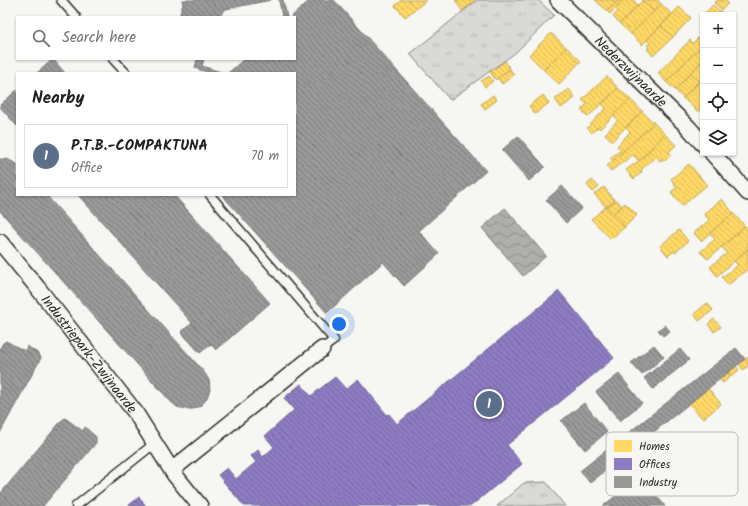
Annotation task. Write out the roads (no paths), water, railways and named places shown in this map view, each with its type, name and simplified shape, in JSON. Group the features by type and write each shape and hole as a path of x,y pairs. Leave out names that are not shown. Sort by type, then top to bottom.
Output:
{"street":[{"name":"Nederzwijnaarde","path":"558,0 688,127 700,141"},
{"path":"715,156 747,189"},
{"name":"Industriepark-Zwijnaarde","path":"0,242 135,412 172,470 200,506"},
{"path":"172,470 322,349"}],"lane":[{"path":"60,0 75,16"},
{"path":"114,60 125,72"},
{"path":"211,196 334,340 322,349"},
{"path":"76,506 155,443"}],"water":[{"path":"505,208 546,256 523,276 482,228"}],"place":[{"name":"P.T.B.-COMPAKTUNA","path":"489,404"}]}
